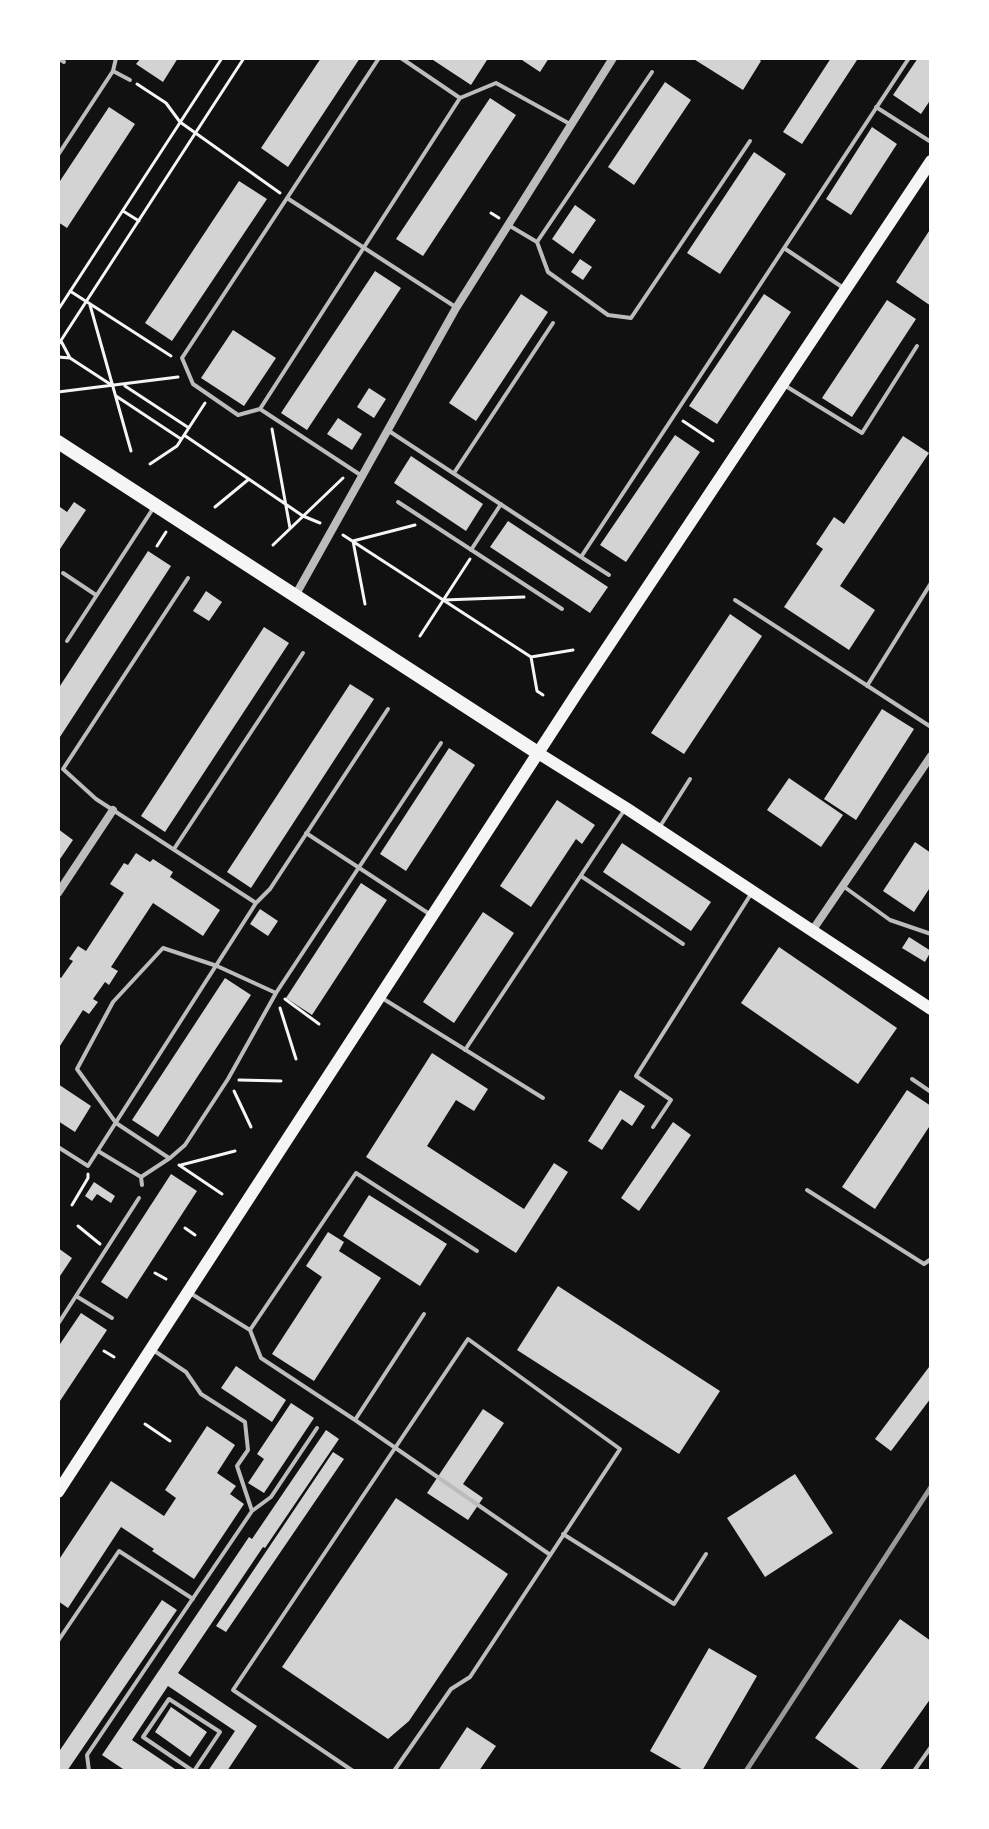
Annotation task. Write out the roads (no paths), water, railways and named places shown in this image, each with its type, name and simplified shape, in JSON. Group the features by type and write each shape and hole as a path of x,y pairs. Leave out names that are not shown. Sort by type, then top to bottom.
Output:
{"main road":[{"path":"58,1492 538,753 929,168"},
{"path":"58,442 626,808 931,1009"}],"street":[{"path":"295,596 456,308 613,58"},
{"path":"812,931 931,756"},
{"path":"58,893 113,810"}],"lane":[{"path":"58,58 64,62"},
{"path":"58,155 113,71 116,58"},
{"path":"379,58 182,358 193,384 238,415 260,409 460,98 496,83 570,124"},
{"path":"401,58 460,98"},
{"path":"581,557 909,58"},
{"path":"113,71 130,80"},
{"path":"537,242 652,72"},
{"path":"876,107 931,142"},
{"path":"509,225 537,242 548,272 608,315 631,318 750,141"},
{"path":"286,197 456,308"},
{"path":"784,248 846,290"},
{"path":"454,473 553,323"},
{"path":"782,384 862,433 917,346"},
{"path":"260,409 363,477"},
{"path":"389,431 609,575"},
{"path":"398,502 562,609"},
{"path":"471,550 501,504"},
{"path":"67,641 155,505"},
{"path":"63,573 96,595"},
{"path":"188,578 63,769 96,799 256,903"},
{"path":"867,686 931,583"},
{"path":"735,600 931,727"},
{"path":"174,849 303,653"},
{"path":"58,1147 88,1166 256,903 270,889 388,709"},
{"path":"141,1177 185,1145 228,1079 276,993 441,743"},
{"path":"658,830 690,779"},
{"path":"465,1050 626,808"},
{"path":"306,833 432,915"},
{"path":"581,876 683,944"},
{"path":"843,886 890,920 931,934"},
{"path":"653,1127 671,1100 636,1076 752,892"},
{"path":"170,1158 116,1123 77,1069 113,1002 163,948 217,966 276,993"},
{"path":"379,996 543,1098"},
{"path":"912,1079 931,1092"},
{"path":"98,1151 141,1177"},
{"path":"250,1330 356,1173 477,1251"},
{"path":"141,1177 142,1185"},
{"path":"807,1190 924,1264 931,1259"},
{"path":"58,1324 139,1198"},
{"path":"188,1291 250,1330 261,1358 549,1554"},
{"path":"76,1296 112,1318"},
{"path":"355,1420 424,1314"},
{"path":"353,1771 233,1690 468,1339 620,1449 470,1677 451,1689 394,1771"},
{"path":"151,1349 186,1372 201,1394 245,1422 248,1450 237,1466 252,1511"},
{"path":"89,1771 87,1755 252,1511 271,1497 317,1428"},
{"path":"563,1534 674,1604 706,1554"},
{"path":"58,1641 119,1551 193,1599"},
{"path":"169,1699 220,1732 193,1771 143,1737 169,1699"},
{"path":"914,1771 931,1747"}],"railway":[{"path":"746,1771 931,1487"}]}
